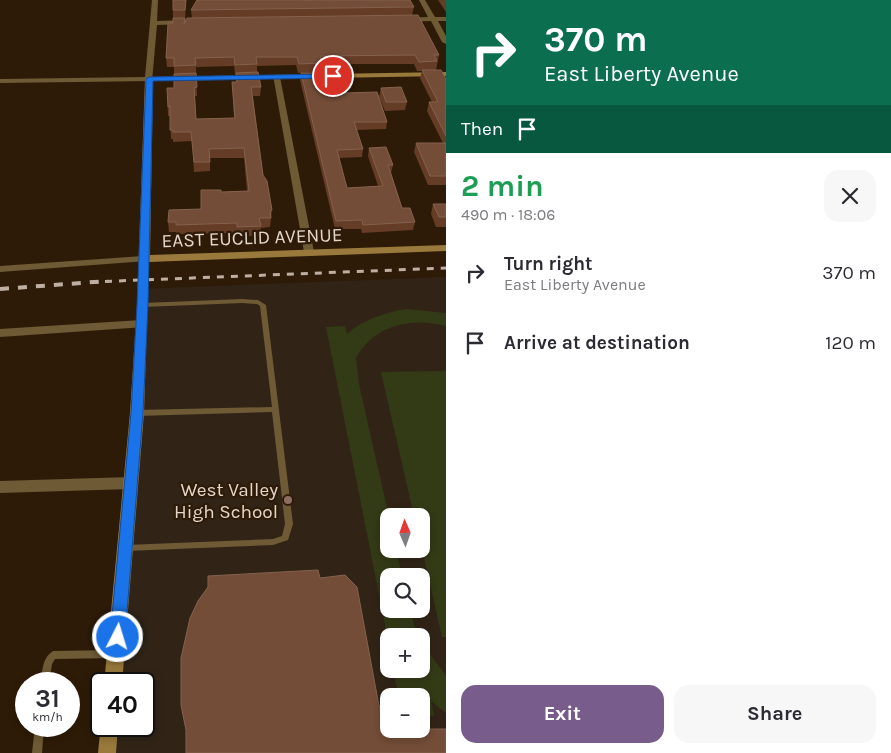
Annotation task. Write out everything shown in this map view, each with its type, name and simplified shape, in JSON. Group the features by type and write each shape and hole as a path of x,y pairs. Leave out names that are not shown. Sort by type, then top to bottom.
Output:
{"street":[{"path":"114,672 137,413 143,305 149,79 155,0"},
{"path":"422,0 446,42"},
{"path":"393,20 446,19"},
{"path":"153,23 193,22"},
{"path":"0,81 446,74"},
{"path":"276,77 309,252"},
{"name":"EAST EUCLID AVENUE","path":"0,269 143,259 446,248"},
{"path":"0,333 142,324"},
{"path":"0,487 131,483"},
{"path":"107,753 108,737"}],"lane":[{"path":"126,548 273,542 284,538 289,524 263,305 258,302 242,301 143,305"},
{"path":"137,413 275,409"},
{"path":"47,672 48,663 53,655 116,654"},
{"path":"37,753 39,737"}],"shaded area":[{"name":"West Valley High School","path":"446,277 446,753 107,753 108,737 155,737 155,672 114,672 142,289"}],"green space":[{"path":"406,309 446,313 446,326 433,323 407,323 395,326 373,338 356,358 359,384 387,508 380,508 380,558 398,558 400,568 380,568 380,600 326,327 345,326 347,334 360,324 390,312"},
{"path":"446,371 446,637 442,637 430,584 430,568 426,568 424,558 430,558 430,508 412,508 381,372"},
{"path":"384,618 412,618 415,628 386,628"},
{"path":"430,654 446,676 446,713 431,701 434,716 430,716 430,688 397,688 395,678 430,678"}],"building":[{"path":"173,0 186,0 185,10 173,10"},
{"path":"197,0 410,0 414,7 191,10"},
{"path":"418,15 439,55 434,55 437,61 419,62 415,55 320,56 323,63 299,64 297,57 256,57 257,64 235,65 234,57 195,58 196,65 174,66 174,58 166,58 168,23 173,23 173,18 185,18 184,24 187,18"},
{"path":"422,70 441,70 446,79 446,136 429,102 438,102"},
{"path":"258,72 261,87 251,87 263,175 267,181 272,210 270,211 271,218 259,218 261,226 237,227 237,223 176,225 176,222 168,222 169,210 201,209 201,190 221,190 221,192 249,191 244,148 209,149 210,162 194,162 191,132 173,132 173,130 170,130 170,106 168,107 167,88 174,88 174,74 196,73 197,87 194,88 196,119 235,118 232,82 237,82 236,73"},
{"path":"301,73 325,73 328,82 341,82 345,93 377,92 387,122 354,122 363,149 337,150 347,188 383,186 369,148 386,147 393,165 388,165 402,208 410,208 415,222 363,225 362,220 336,221"},
{"path":"401,87 407,102 386,102 381,88"},
{"path":"416,143 446,143 446,176 430,176"},
{"path":"433,204 446,204 446,217 439,217"},
{"path":"318,570 320,578 345,575 357,587 380,706 380,738 430,738 430,729 446,729 446,753 186,753 186,730 181,705 181,658 190,618 198,601 208,587 208,576"}],"railway":[{"path":"98,282 446,268"},
{"path":"98,282 108,281"},
{"path":"91,282 98,282"},
{"path":"0,289 98,282"}],"place":[{"name":"West Valley High School","path":"288,500"}],"route":[{"path":"118,637 137,413 143,305 149,79 333,76"}]}
